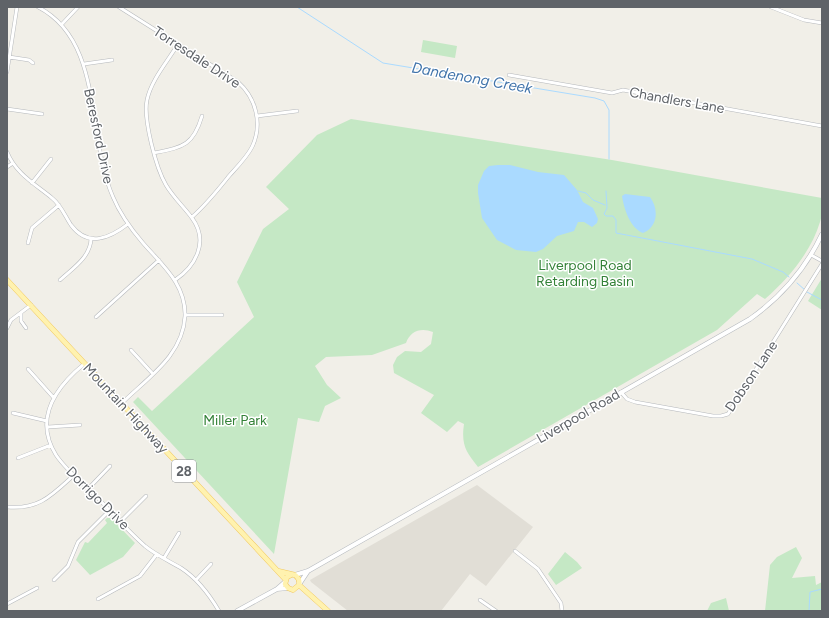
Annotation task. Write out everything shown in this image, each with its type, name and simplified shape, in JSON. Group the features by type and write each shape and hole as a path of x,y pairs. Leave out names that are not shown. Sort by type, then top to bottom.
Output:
{"main road":[{"name":"Liverpool Road","path":"293,575 308,571 756,314 786,288 811,254 822,234"},
{"name":"Mountain Highway","path":"7,280 278,571 285,581"},
{"name":"Mountain Highway","path":"278,571 293,575"},
{"name":"Liverpool Road","path":"298,586 308,571"},
{"path":"237,611 277,589 293,575 299,580 298,586"},
{"name":"28","path":"285,581 288,588"},
{"path":"277,589 298,586"},
{"path":"298,586 328,611"}],"street":[{"path":"7,72 17,7"},
{"name":"Beresford Drive","path":"38,7 62,24 74,41 84,64 107,181 113,198 128,224 175,280 181,291 185,315 180,339 173,354 121,404"},
{"path":"62,24 78,7"},
{"name":"Torresdale Drive","path":"119,7 241,85 251,97 257,116 257,130 250,149 209,202 192,217"},
{"path":"771,7 804,20 822,23"},
{"path":"175,280 190,269 198,254 200,236 192,217 174,198 166,184 154,153 147,114 147,100 150,90 178,44"},
{"path":"9,57 29,60 33,63"},
{"path":"84,64 112,60"},
{"name":"Chandlers Lane","path":"509,75 612,93 623,90 822,126"},
{"path":"7,109 42,114"},
{"path":"257,116 297,111"},
{"path":"154,153 178,148 192,140 198,130 202,116"},
{"path":"7,152 13,163 32,183 59,205 75,230 91,238 100,238 114,234 128,224"},
{"path":"32,183 51,159"},
{"path":"7,167 13,163"},
{"path":"28,243 32,228 59,205"},
{"path":"60,280 83,259 88,251 91,238"},
{"path":"811,254 822,261"},
{"path":"96,317 159,260"},
{"name":"Dobson Lane","path":"621,392 627,399 634,402 713,416 725,415 730,410 822,264"},
{"path":"7,328 11,320 21,314 30,305"},
{"path":"21,314 21,321 26,328"},
{"path":"185,315 222,315"},
{"path":"131,350 153,374"},
{"name":"Dorrigo Drive","path":"84,364 64,381 53,397 49,409 48,427 51,445 56,455 74,475 145,545 196,580 209,594 219,611"},
{"path":"28,369 53,397"},
{"path":"13,413 48,421"},
{"path":"48,427 80,425"},
{"path":"18,458 51,445"},
{"path":"88,489 110,466"},
{"path":"7,507 26,506 43,501 51,496 74,475"},
{"path":"121,521 146,496"},
{"path":"54,580 68,566 78,542 110,510"},
{"path":"164,558 179,533"},
{"path":"515,551 538,569 561,603 562,611"},
{"path":"98,599 140,576 156,554"},
{"path":"196,580 211,564"},
{"path":"7,604 38,588"},
{"path":"480,600 496,611"}],"shaded area":[{"path":"477,485 533,527 486,586 470,574 441,611 348,611 311,582 310,580"}],"green space":[{"path":"423,40 457,46 455,58 421,52"},
{"path":"351,119 612,160 822,198 822,216 816,233 805,254 782,283 765,299 757,294 717,330 478,467 465,448 463,437 464,424 458,421 447,432 421,413 434,395 394,373 393,365 397,357 405,351 421,352 431,344 433,332 424,330 416,331 410,336 406,343 372,355 326,357 315,366 327,385 341,398 325,406 319,422 298,418 274,554 133,402 138,397 152,411 254,317 237,282 263,229 289,209 266,187 317,135"},
{"path":"822,278 822,310 808,301"},
{"path":"107,518 111,518 135,543 123,557 90,575 76,560 85,542 88,543 107,523 105,520"},
{"path":"796,547 802,558 792,578 815,576 816,585 822,582 822,611 765,611 770,565 777,557"},
{"path":"565,552 582,568 556,585 548,574"},
{"path":"726,598 729,611 707,611 711,603"}],"water":[{"path":"510,165 538,172 564,175 577,190 583,202 593,208 598,219 597,223 592,227 584,222 578,222 574,231 557,236 543,249 536,252 516,250 497,240 482,218 478,185 484,171 489,166"},
{"path":"625,194 650,197 653,202 656,217 652,227 643,233 638,231 628,218 622,196"}],"waterway":[{"name":"Dandenong Creek","path":"297,7 383,63 595,98 604,101 609,110 609,159"},
{"path":"578,191 586,193 593,200 605,205"},
{"name":"Dandenong Creek","path":"606,191 607,208 604,214 606,216 613,216 616,220 616,233 752,259 783,272 789,277"},
{"name":"Dandenong Creek","path":"797,283 805,290"},
{"name":"Dandenong Creek","path":"807,292 822,300"},
{"path":"809,611 810,592 822,589"}],"park label":[{"name":"Liverpool Road Retarding Basin","path":"585,274"},
{"name":"Miller Park","path":"235,420"}]}
